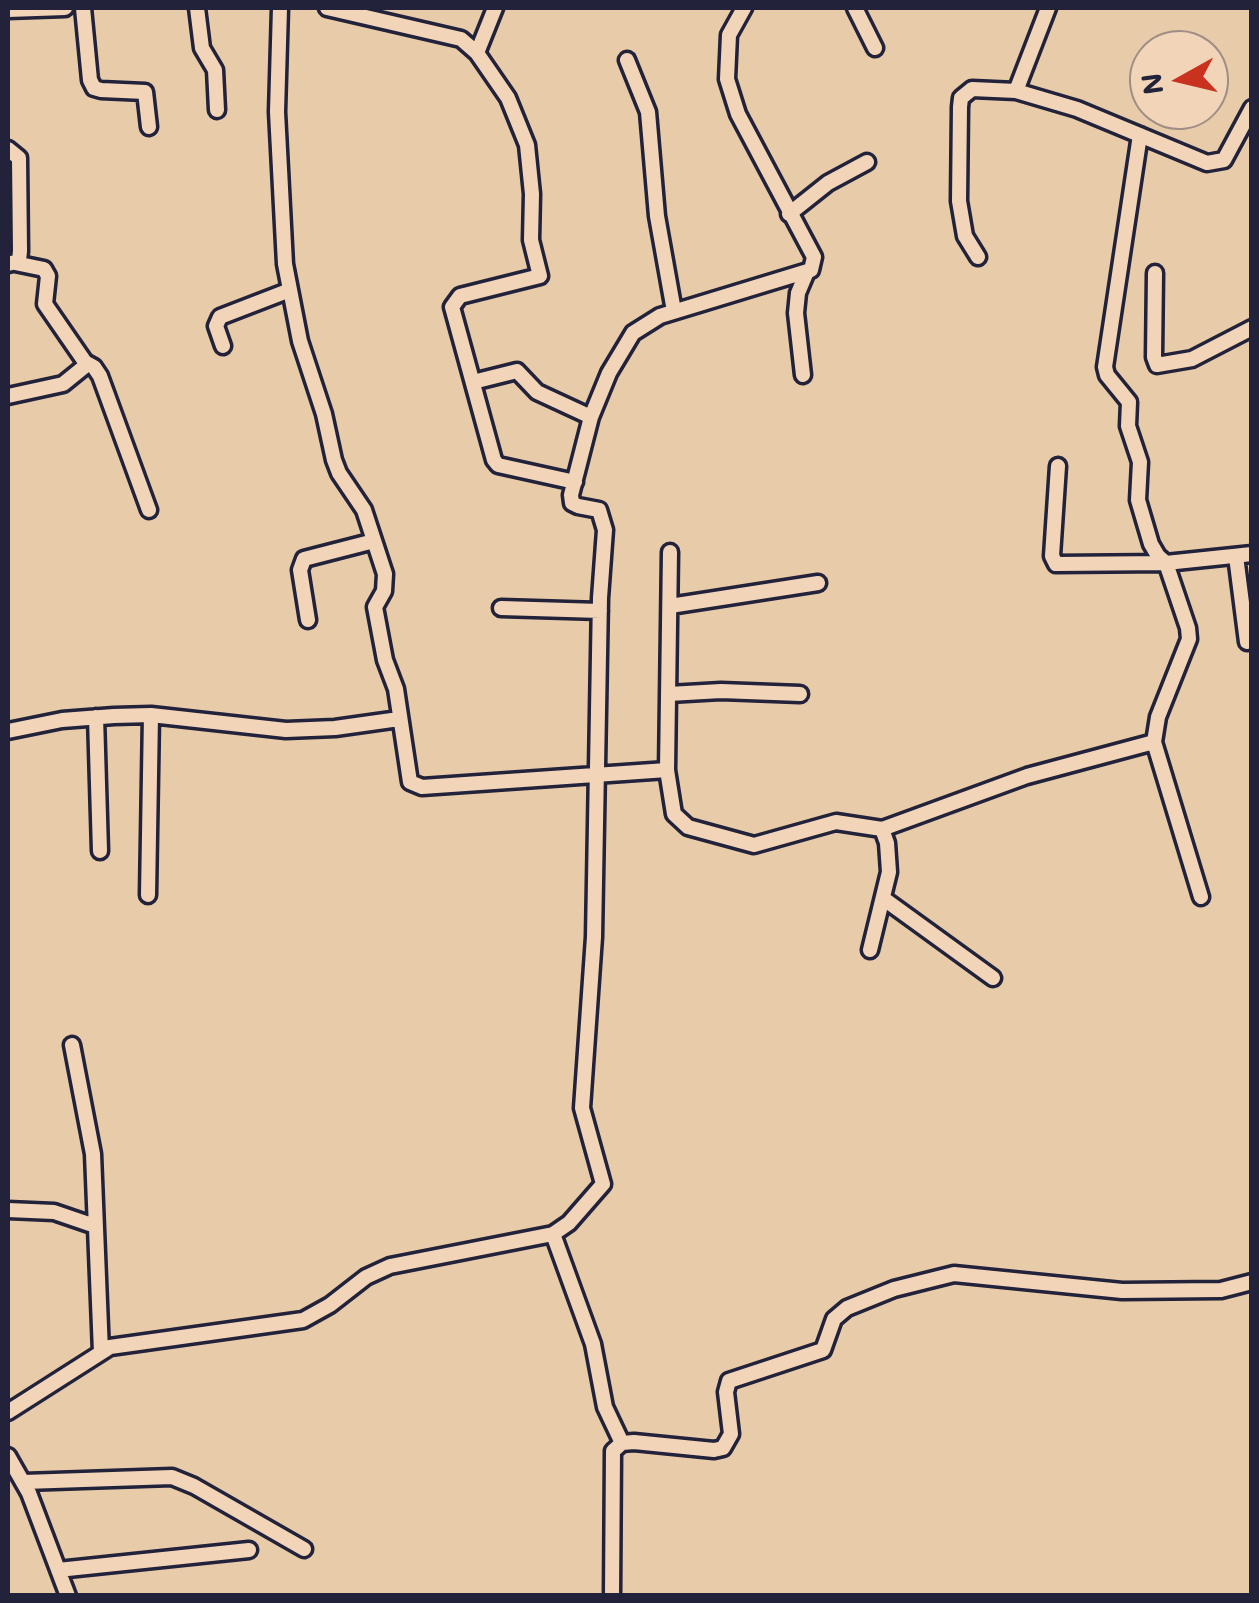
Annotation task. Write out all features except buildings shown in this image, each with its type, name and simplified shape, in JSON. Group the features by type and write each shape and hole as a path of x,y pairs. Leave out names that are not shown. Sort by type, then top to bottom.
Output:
{"street":[{"path":"8,10 65,8"},
{"path":"83,8 94,88 145,92 149,127"},
{"path":"198,8 202,48 215,70 217,110"},
{"path":"280,8 276,112 282,230 290,290 300,341 338,473 357,496 385,584 375,607 384,660 396,689 406,774 414,785 667,770"},
{"path":"326,8 461,40 477,53 508,98 527,145 531,240 540,270 536,279 460,296 452,307 494,460 498,465 575,482"},
{"path":"477,53 494,8"},
{"path":"8,1412 101,1352 120,1344 303,1320 366,1277 390,1266 553,1234 569,1223 603,1184 582,1108 594,936 604,519 599,510 572,503 591,416 609,373 633,334 646,322 811,270 814,257 738,114 727,79 730,34 744,8"},
{"path":"855,8 875,48"},
{"path":"1016,91 1048,8"},
{"path":"627,60 648,112 657,216 674,312"},
{"path":"978,257 960,220 961,98 972,89 1016,91 1077,110 1207,163 1216,163 1229,153 1252,108"},
{"path":"1140,135 1105,367 1129,402 1128,426 1140,462 1138,500 1151,544 1166,563 1189,639 1158,717 1154,742 1202,897"},
{"path":"8,149 19,158 20,251 19,261 11,264"},
{"path":"789,214 837,177 868,162"},
{"path":"11,264 44,269 48,276 46,304 85,362 100,376 149,510"},
{"path":"1155,273 1157,365 1192,359 1252,328"},
{"path":"804,376 796,314 798,293 806,274"},
{"path":"223,346 216,326 220,316 290,290"},
{"path":"8,396 62,384 85,362"},
{"path":"473,382 517,371 537,392 591,416"},
{"path":"1058,466 1052,556 1056,564 1166,563 1244,555 1247,642"},
{"path":"308,620 300,564 304,559 374,541"},
{"path":"670,552 667,770 671,805 680,822 745,844 762,844 836,822 882,829 1043,770 1154,742"},
{"path":"670,606 818,583"},
{"path":"500,608 600,611"},
{"path":"669,694 800,694"},
{"path":"8,731 96,717 150,715 286,730 399,719"},
{"path":"148,896 150,715"},
{"path":"96,717 100,851"},
{"path":"870,950 884,900 889,857 882,829"},
{"path":"884,900 992,978"},
{"path":"72,1046 90,1125 101,1352"},
{"path":"8,1210 54,1212 96,1226"},
{"path":"553,1234 593,1344 606,1408 622,1443"},
{"path":"612,1596 612,1451 622,1443 723,1448 731,1434 726,1392 729,1381 823,1350 840,1312 870,1297 942,1276 965,1274 1122,1291 1221,1290 1252,1282"},
{"path":"8,1456 24,1482 68,1596"},
{"path":"24,1482 172,1476 304,1549"},
{"path":"58,1570 249,1550"}]}
